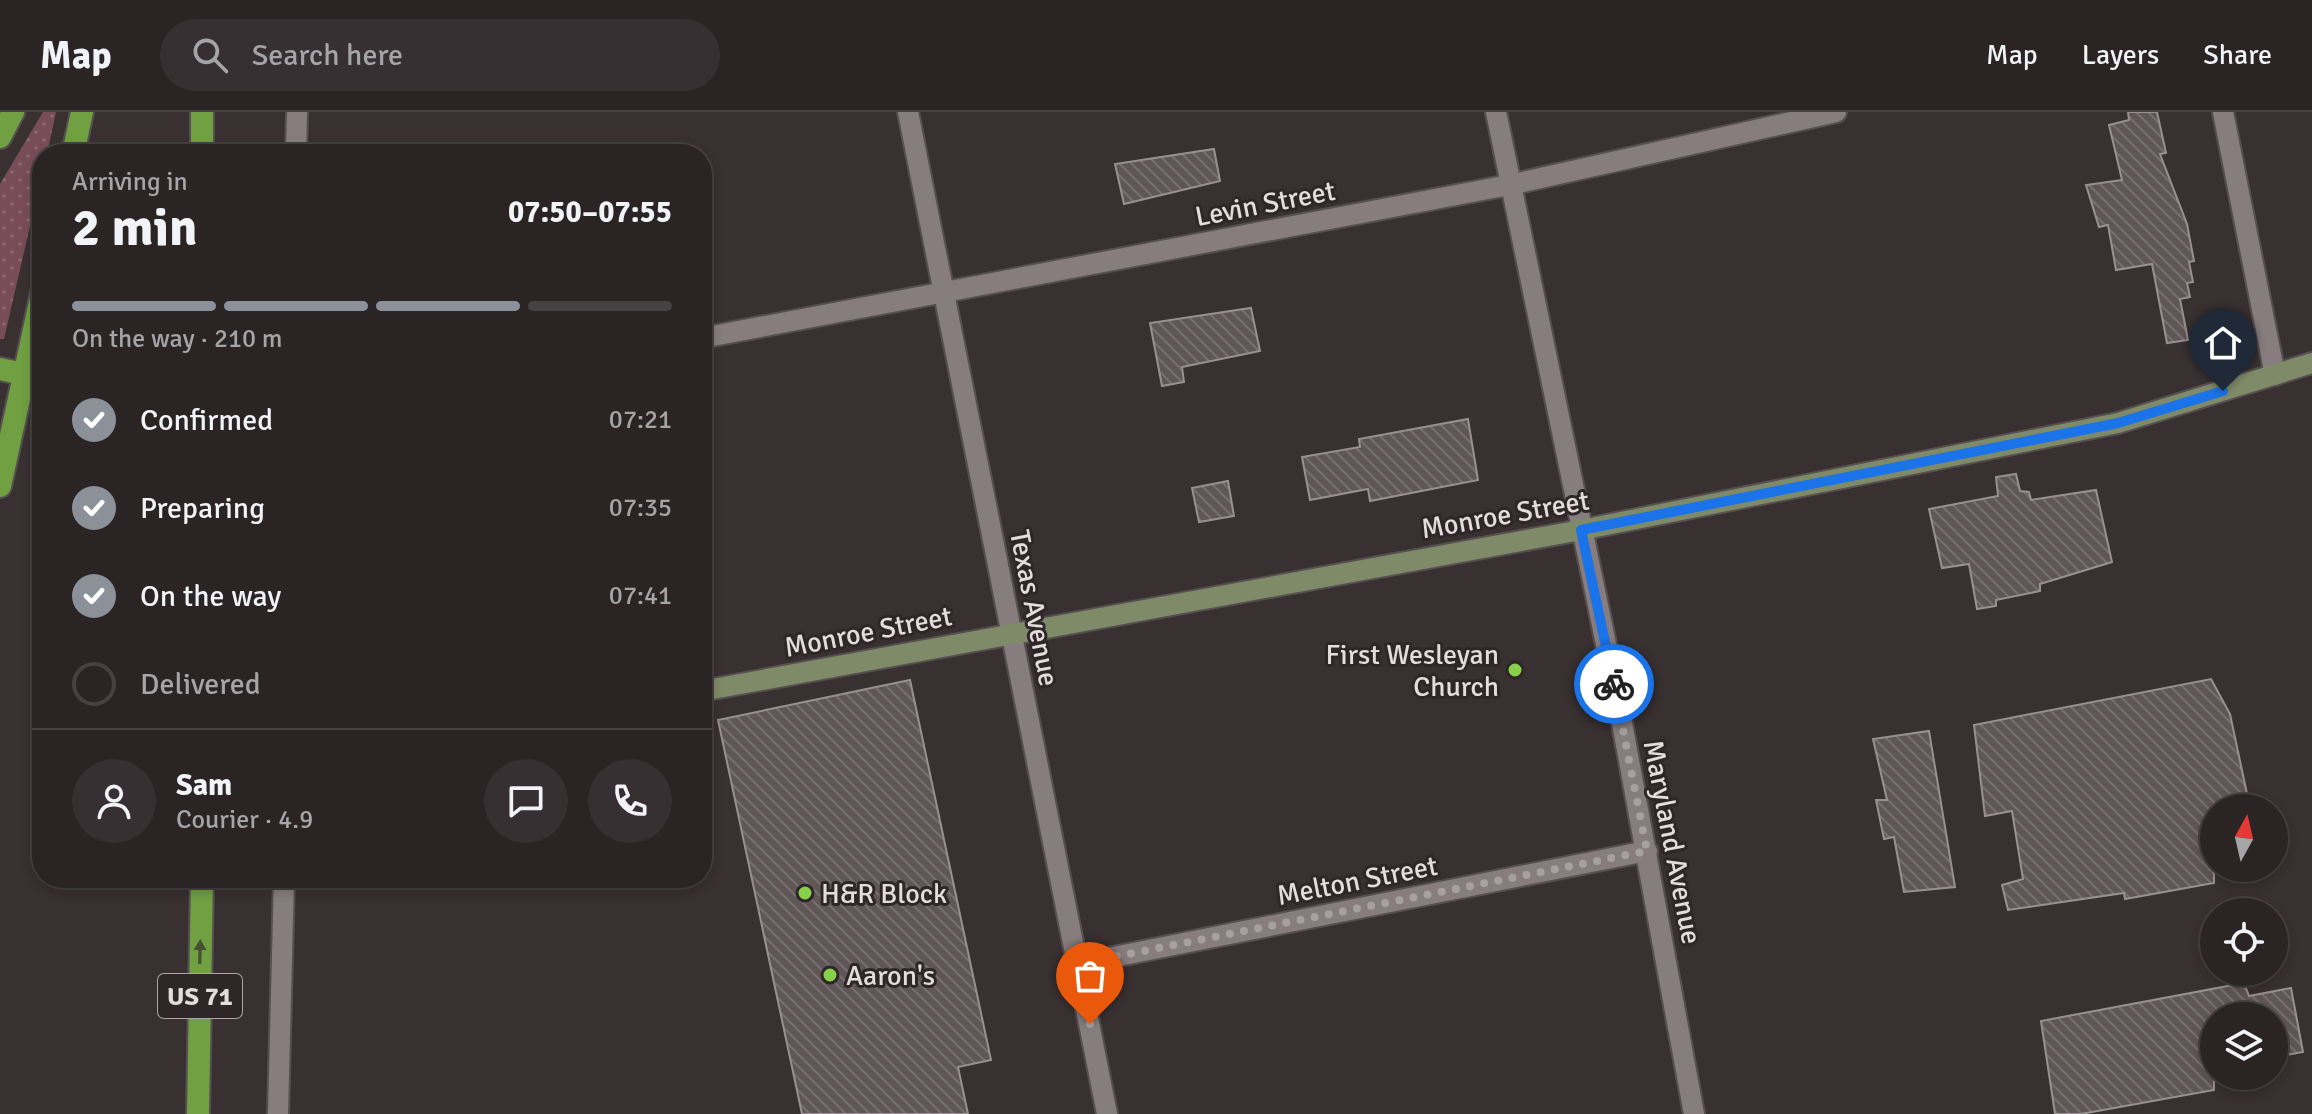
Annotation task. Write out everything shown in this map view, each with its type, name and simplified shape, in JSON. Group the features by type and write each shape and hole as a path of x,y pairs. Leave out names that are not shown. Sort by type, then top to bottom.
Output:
{"highway":[{"path":"0,137 13,112"},
{"path":"75,144 82,112"},
{"path":"202,112 202,144"},
{"path":"0,369 32,376"},
{"path":"0,486 32,379"},
{"name":"US 71","path":"198,1114 202,888"}],"main road":[{"name":"Monroe Street","path":"712,689 1581,530 2118,423 2312,363"}],"street":[{"path":"296,144 297,112"},
{"name":"Texas Avenue","path":"908,112 1107,1114"},
{"name":"Maryland Avenue","path":"1496,112 1647,851 1694,1114"},
{"name":"Levin Street","path":"712,336 1509,185 1836,112"},
{"path":"2223,112 2275,375"},
{"name":"Melton Street","path":"1078,964 1647,851"},
{"path":"278,1114 284,888"}],"shaded area":[{"path":"43,112 56,112 49,144 32,144 32,217 4,339 0,339 0,184"}],"building":[{"path":"2128,112 2157,112 2166,153 2160,154 2187,224 2194,261 2189,262 2193,282 2187,283 2190,297 2180,299 2188,340 2167,343 2152,264 2116,270 2108,225 2099,227 2086,185 2122,180 2109,125 2129,120"},
{"path":"1214,149 1220,181 1124,204 1115,164"},
{"path":"1251,308 1260,351 1182,367 1184,382 1162,386 1150,323"},
{"path":"1468,419 1478,480 1370,501 1368,489 1310,500 1302,457 1360,447 1359,439"},
{"path":"2016,474 2020,491 2029,492 2031,500 2096,490 2112,562 2040,584 2040,591 1996,600 1996,606 1977,609 1969,564 1942,568 1929,509 1998,496 1996,477"},
{"path":"1228,481 1234,516 1199,522 1192,488"},
{"path":"2211,679 2230,714 2247,794 2200,794 2200,882 2214,883 2125,899 2124,893 2008,910 2002,885 2023,879 2012,811 1985,816 1974,725"},
{"path":"910,680 991,1060 958,1067 968,1114 802,1114 718,720"},
{"path":"1929,731 1955,887 1904,892 1894,837 1884,839 1876,800 1887,800 1873,739"},
{"path":"2228,986 2245,986 2249,996 2291,988 2303,1052 2288,1055 2288,1002 2200,1002 2200,1090 2214,1090 2081,1114 2055,1114 2041,1021"}],"way so far":[{"path":"1090,1024 1078,964 1647,851 1614,684"}],"place":[{"name":"First Wesleyan Church","path":"1515,670"},
{"name":"H&R Block","path":"805,893"},
{"name":"Aaron's","path":"830,975"}],"route":[{"path":"1614,684 1581,530 2118,423 2223,391"}]}
